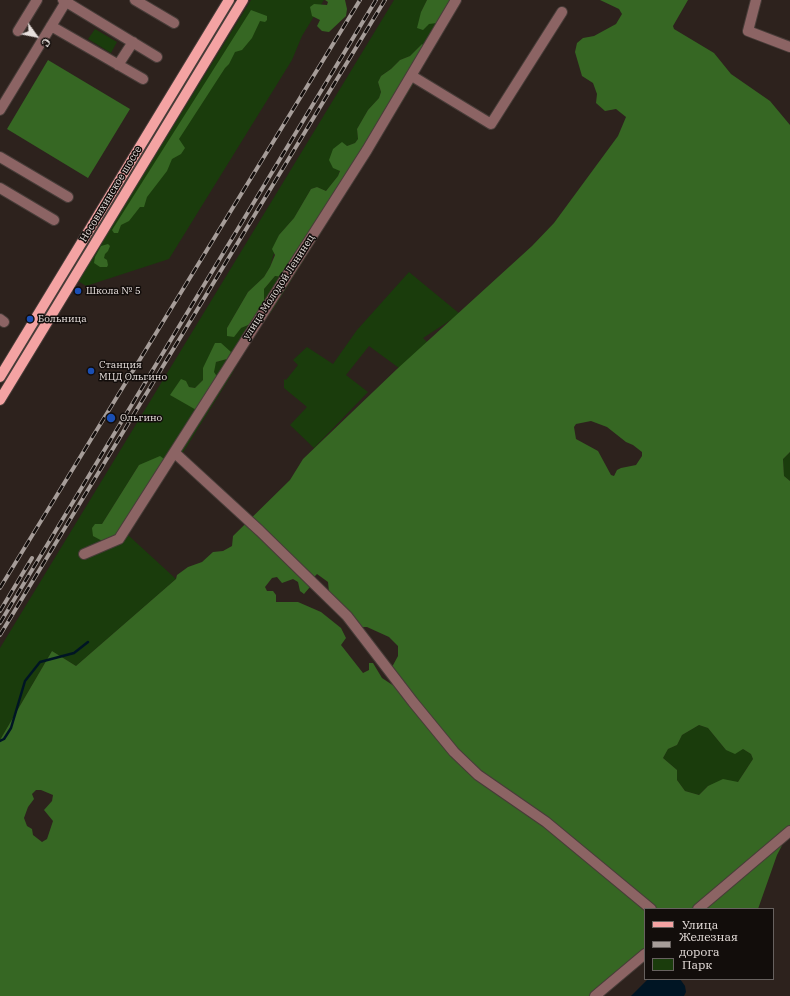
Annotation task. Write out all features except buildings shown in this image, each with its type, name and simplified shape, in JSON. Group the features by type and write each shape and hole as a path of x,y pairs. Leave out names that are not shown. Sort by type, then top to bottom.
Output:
{"main road":[{"name":"Носовихинское шоссе","path":"0,377 229,0"},
{"name":"Носовихинское шоссе","path":"0,400 243,0"}],"street":[{"path":"18,31 37,0"},
{"path":"136,0 174,23"},
{"name":"улица Молодой Ленинец","path":"84,554 120,539 241,345 368,150 456,0"},
{"path":"756,0 748,31 790,47"},
{"path":"0,109 66,1 157,57"},
{"path":"412,76 490,124 562,12"},
{"path":"51,26 143,80"},
{"path":"118,65 132,42"},
{"path":"0,157 68,198"},
{"path":"0,188 54,220"},
{"path":"175,453 260,531 347,616 422,713 454,752 478,776 546,822 650,908"},
{"path":"699,908 790,831"},
{"path":"595,996 644,955"}],"green space":[{"path":"251,0 324,0 302,36 292,60 169,259 86,286 78,281"},
{"path":"325,0 345,0 347,9 346,16 329,32 322,31 317,26 320,20 312,16 310,7 314,4 327,5 328,2"},
{"path":"394,0 427,0 421,12 452,0 461,0 419,73 421,77 414,83 274,308 246,346 232,374 182,454 174,463 128,535 176,579 76,666 52,651 0,740 0,648","holes":["422,44 284,277 275,276 264,289 264,306 253,323 241,328 227,328 248,292 264,277 270,267 279,235 294,218 311,189 317,187 326,191 338,176 347,146 355,143 358,139 357,129 368,110 379,98 381,92 378,82 381,76 400,60 410,56","231,352 227,359 216,362 198,411 186,381 189,387 195,388 203,380 203,368","139,465 108,544 102,524"]},
{"path":"427,0 452,0 437,23 429,24 423,30 417,28 421,12"},
{"path":"600,0 688,0 673,26 674,29 714,53 731,74 770,101 790,125 790,452 783,459 784,476 790,481 790,830 777,855 758,908 644,908 644,951 590,996 0,996 0,740 52,651 76,666 176,579 177,575 188,567 202,562 213,552 223,551 232,546 233,536 290,480 303,459 397,369 532,246 554,223 618,136 626,117 616,109 605,111 596,103 597,94 593,83 582,76 575,52 577,43 583,38 594,36 616,24 622,14 619,9","holes":["591,421 607,427 642,452 642,456 636,465 621,468 617,470 614,476 611,475 598,451 576,439 574,427 576,424","317,574 328,582 329,592 360,627 367,627 389,637 398,646 398,656 392,667 399,682 394,686 382,678 373,663 369,663 369,670 363,673 341,645 346,638 341,628 321,612 298,602 276,602 276,595 273,591 267,591 265,587 272,578 277,577 282,583 293,579 298,582 300,591 304,594 315,581 314,577","699,725 708,728 726,750 735,754 743,749 751,754 753,759 738,782 723,779 708,786 699,795 685,791 677,780 677,770 663,758 668,749 677,745 682,735","36,790 41,790 53,795 52,801 44,810 53,821 47,839 42,842 33,835 32,829 27,826 24,818 28,807 34,799 32,794"]},
{"path":"251,10 267,16 267,20 265,22 260,21 252,38 242,50 235,52 229,64 179,139 185,148 181,154 172,159 167,171 147,197 144,207 140,207 129,221 121,225 118,233 114,233 112,230"},
{"path":"95,29 117,42 111,53 88,39"},
{"path":"422,44 425,47 284,277 275,276 264,289 264,306 253,323 241,328 234,337 227,336 227,328 248,292 264,277 270,267 275,255 272,249 279,235 294,218 311,189 317,187 326,191 338,176 340,171 333,168 329,160 333,149 342,142 347,146 355,143 358,139 357,129 368,110 379,98 381,92 378,82 381,76 400,60 410,56"},
{"path":"48,60 130,109 88,178 7,129"},
{"path":"108,244 110,246 104,258 107,260 108,265 107,267 100,267 94,263 95,257 101,246"},
{"path":"409,272 460,314 423,338 427,342 403,371 369,346 346,375 368,392 314,448 290,425 307,407 284,388 284,379 286,380 298,365 293,360 307,347 333,364 357,330"},
{"path":"215,343 221,343 231,352 227,359 216,362 214,372 218,378 198,411 170,395 181,379 186,381 189,387 195,388 203,380 203,368"},
{"path":"790,452 790,481 784,476 783,459"},
{"path":"160,456 167,461 116,539 108,544 93,536 92,528 95,524 102,524 139,465"},
{"path":"699,725 708,728 726,750 743,749 751,754 753,759 738,782 708,786 699,795 685,791 677,780 677,770 663,758 668,749 677,745 682,735"}],"water":[{"path":"647,980 681,980 685,986 686,992 684,996 631,996"}],"waterway":[{"path":"0,741 4,739 11,728 25,681 40,662 74,653 88,642"}],"railway":[{"path":"0,588 360,0"},
{"path":"0,623 376,0"},
{"path":"0,635 385,0"},
{"path":"0,611 32,558"}],"place":[{"name":"Школа № 5","path":"78,291"},
{"name":"Больница","path":"30,319"},
{"name":"Станция МЦД Ольгино","path":"91,371"},
{"name":"Ольгино","path":"111,418"}]}
